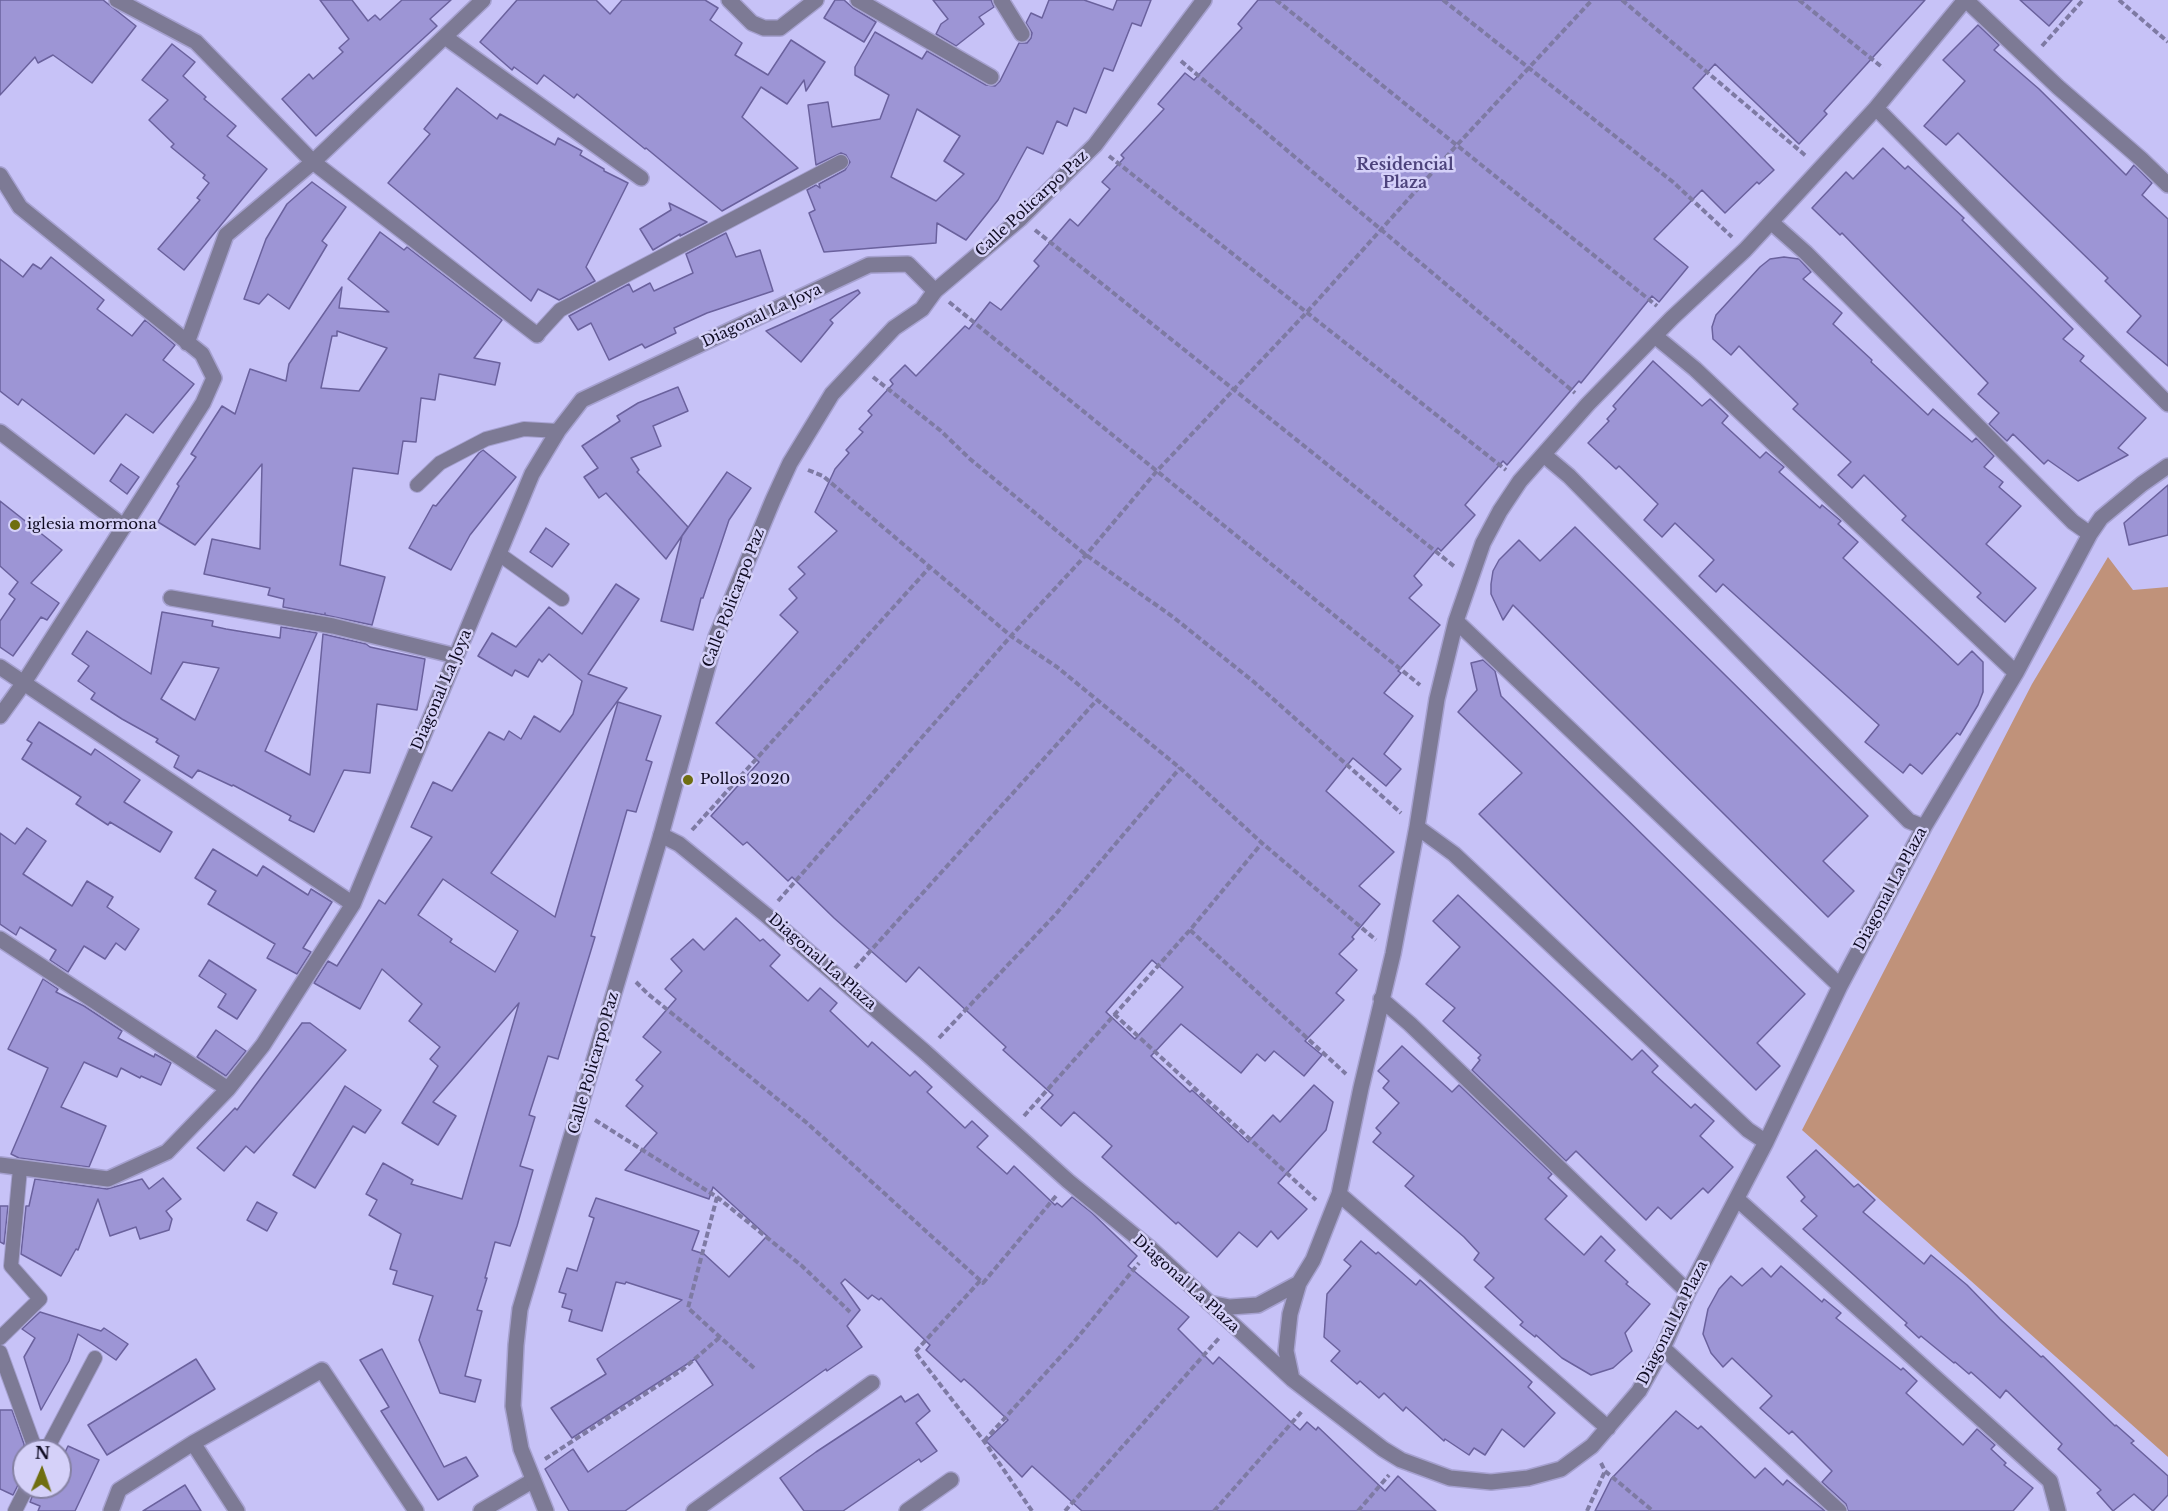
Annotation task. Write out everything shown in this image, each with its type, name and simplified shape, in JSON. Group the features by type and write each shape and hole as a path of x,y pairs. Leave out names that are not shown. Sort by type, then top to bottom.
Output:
{"street":[{"path":"117,0 196,42 314,162 537,335"},
{"path":"187,343 226,235 314,162 483,0"},
{"path":"729,0 752,23 764,28 780,28 816,0"},
{"path":"858,0 991,77"},
{"path":"1001,0 1022,34"},
{"name":"Calle Policarpo Paz","path":"546,1511 520,1449 513,1406 520,1309 581,1111 716,637 768,510 790,463 832,394 894,328 922,309 935,291 1020,219 1095,145 1204,0"},
{"path":"1292,1379 1286,1351 1290,1314 1299,1283 1313,1260 1339,1194 1361,1088 1393,954 1417,827 1437,699 1456,621 1483,543 1500,511 1520,481 1588,404 1771,222 1876,108 1966,0 2058,87 2168,185"},
{"path":"445,37 641,178"},
{"path":"1876,108 2168,404"},
{"path":"0,716 23,684 203,403 214,378 202,354 20,207 2,181"},
{"path":"1771,222 1806,253 2073,522 2090,534"},
{"name":"Diagonal La Joya","path":"0,1165 108,1179 167,1152 228,1089 263,1045 353,904 532,474 558,432 582,400 869,265 908,264 935,291"},
{"path":"1655,336 1695,369 2016,673"},
{"path":"0,432 123,526"},
{"path":"1544,455 1569,476 1910,821 1924,827"},
{"name":"Diagonal La Plaza","path":"661,835 679,844 766,915 925,1052 1068,1181 1150,1249 1292,1379 1383,1449 1401,1460 1450,1478 1491,1482 1528,1478 1561,1469 1592,1446 1640,1391 1663,1348 1688,1292 1766,1142 1840,986 1924,827 2016,673 2090,534 2101,518 2168,466"},
{"path":"171,598 333,626 456,656"},
{"path":"1456,621 1840,986"},
{"path":"0,667 353,904"},
{"path":"1417,827 1454,855 1748,1130 1766,1142"},
{"path":"0,939 228,1089"},
{"path":"1382,999 1410,1023 1688,1292"},
{"path":"1339,1194 1608,1428"},
{"path":"1737,1199 2050,1481 2058,1511"},
{"path":"1209,1303 1230,1307 1258,1305 1299,1283"},
{"path":"1663,1348 1839,1511"},
{"path":"111,1511 119,1490 193,1443 322,1370 416,1511"},
{"path":"694,1511 872,1383"},
{"path":"193,1443 237,1511"},
{"path":"907,1511 951,1480"},
{"path":"481,1511 532,1481"}],"lane":[{"path":"537,335 560,310 842,162"},
{"path":"417,485 440,463 486,439 524,429 558,432"},
{"path":"499,554 562,599"},
{"path":"0,1338 40,1299 5,1270 20,1169"},
{"path":"0,1352 32,1439"},
{"path":"52,1439 95,1358"}],"path":[{"path":"1276,0 1672,318"},
{"path":"1443,0 1673,182 1745,250"},
{"path":"766,915 1011,636 1086,555 1156,472 1307,312 1457,145 1592,0"},
{"path":"1622,0 1820,168"},
{"path":"1799,0 1898,80"},
{"path":"2029,60 2083,0"},
{"path":"2119,0 2168,42"},
{"path":"1167,49 1588,404"},
{"path":"1095,145 1520,481"},
{"path":"1020,219 1470,578"},
{"path":"935,291 1437,699"},
{"path":"858,366 941,431 970,459 1086,555 1173,617 1254,682 1417,827"},
{"path":"790,463 823,476 928,568 1011,636 1057,667 1179,768 1262,843 1393,954"},
{"path":"679,844 928,568"},
{"path":"843,981 1096,701"},
{"path":"925,1052 1055,915 1179,768"},
{"path":"1011,1131 1190,930 1262,843"},
{"path":"1190,930 1361,1088"},
{"path":"621,966 648,994 807,1123 982,1283"},
{"path":"1114,1014 1331,1214"},
{"path":"581,1111 717,1197 802,1266 850,1312"},
{"path":"1030,1510 984,1441 915,1352 980,1281 982,1283 1068,1181"},
{"path":"717,1197 688,1308 754,1368"},
{"path":"984,1441 1073,1343 1150,1249"},
{"path":"1065,1511 1231,1324"},
{"path":"532,1481 545,1459 682,1370 720,1337"},
{"path":"1214,1511 1315,1397"},
{"path":"1592,1446 1605,1472 1653,1511"},
{"path":"1358,1511 1401,1460"},
{"path":"1587,1511 1605,1472"}],"shaded area":[{"path":"2108,557 2133,590 2168,587 2168,1457 1802,1130 2032,684"}],"building":[{"path":"0,0 103,0 136,26 92,83 53,55 38,63 35,57 0,95"},
{"path":"320,0 352,0 368,21 375,15 380,20 402,0 451,0 430,19 437,26 316,136 282,99 309,74 313,79 343,52 339,48 349,39"},
{"path":"517,0 596,0 610,14 622,0 705,0 718,8 710,20 742,43 735,55 768,75 791,40 825,62 806,91 804,80 787,104 761,87 742,117 798,168 722,211 577,94 574,98 544,75 537,84 514,67 512,70 480,42"},
{"path":"835,0 844,0 876,22 864,42 824,18"},
{"path":"933,0 991,0 994,7 979,17 984,24 956,46 936,34 941,24 948,19"},
{"path":"1049,0 1084,0 1113,10 1117,0 1151,0 1141,26 1132,23 1113,71 1104,68 1086,113 1074,108 1067,126 1057,121 1043,154 1027,147 998,200 966,240 937,223 936,243 824,252 809,213 815,210 807,190 816,185 820,188 819,184 845,170 850,162 846,155 841,153 816,165 808,105 828,102 832,127 880,119 889,95 855,75 855,67 875,32 922,59 927,51 986,85 995,86 1000,81 1019,43 1027,43 1031,38 1032,33 1026,23 1031,13 1042,18","holes":["917,109 960,136 944,161 964,174 936,201 891,177"]},
{"path":"1258,0 1925,0 1824,111 1827,114 1799,144 1715,64 1693,88 1774,170 1759,184 1757,182 1725,213 1702,190 1654,239 1688,267 1659,302 1652,296 1581,383 1579,381 1507,465 1503,461 1465,505 1475,515 1441,551 1438,548 1414,576 1422,585 1409,598 1440,625 1398,671 1401,673 1384,693 1413,716 1384,754 1401,769 1386,786 1353,758 1326,791 1394,852 1359,886 1380,904 1352,937 1354,939 1339,954 1357,970 1336,993 1344,1000 1305,1041 1322,1055 1304,1076 1274,1051 1265,1061 1257,1054 1241,1073 1181,1024 1151,1056 1248,1142 1273,1115 1280,1122 1314,1085 1333,1102 1326,1130 1278,1183 1307,1209 1278,1239 1271,1231 1257,1247 1239,1232 1217,1257 1178,1222 1176,1224 1102,1157 1112,1146 1074,1112 1061,1126 1041,1108 1053,1095 1003,1050 1006,1047 919,967 906,982 792,877 788,881 747,842 743,845 711,816 759,762 716,723 798,632 780,615 797,598 789,589 805,574 798,567 837,531 815,512 835,469 849,453 846,450 863,432 859,429 872,415 868,411 893,384 890,380 905,365 916,376 965,326 969,329 990,302 1001,310 1039,266 1034,261 1070,219 1078,226 1110,189 1102,182 1124,158 1121,155 1164,109 1158,104 1185,73 1194,80 1242,28 1238,24","holes":["1152,960 1183,987 1135,1039 1106,1012"]},
{"path":"2020,0 2072,0 2049,26"},
{"path":"1978,25 1999,45 1994,50 2039,89 2126,175 2134,165 2152,183 2142,195 2168,219 2168,366 2127,332 2141,316 2105,281 2108,278 1958,133 1946,145 1924,126 1965,81 1943,60"},
{"path":"172,44 195,62 183,76 206,97 204,99 236,126 227,136 267,169 184,270 158,249 200,200 197,198 209,183 203,178 205,175 171,147 174,144 149,120 168,100 142,80"},
{"path":"457,88 497,119 500,114 555,145 558,138 582,151 580,155 604,171 628,183 586,267 595,281 559,300 538,289 531,301 388,183 430,134 424,129"},
{"path":"1883,148 1905,169 1908,166 1964,218 1962,220 2073,329 2063,339 2084,356 2080,361 2146,418 2118,448 2128,455 2078,481 2048,460 2044,464 2013,434 2007,441 1989,424 1999,413 1978,394 1988,383 1842,233 1840,235 1812,208 1846,172 1853,179"},
{"path":"312,182 346,207 322,241 327,245 289,309 268,294 259,304 244,299 266,239 287,204"},
{"path":"669,203 707,222 653,250 640,229 671,210"},
{"path":"380,232 404,250 407,247 502,320 474,358 500,363 495,385 439,374 435,400 421,398 416,442 403,441 398,474 353,468 340,565 385,577 372,625 283,607 284,599 268,595 270,588 204,574 212,539 260,549 262,464 195,545 158,522 179,486 177,484 196,457 191,454 222,406 235,414 250,369 286,381 289,364 342,287 339,308 389,312 348,279","holes":["337,331 387,348 359,391 321,388 332,336 337,336"]},
{"path":"726,233 736,257 760,250 773,291 707,313 674,328 676,333 645,348 642,344 609,360 591,323 578,330 569,316 629,284 633,292 650,283 654,291 693,273 686,254"},
{"path":"51,257 104,300 97,309 132,336 145,320 175,345 163,360 194,384 153,433 126,414 94,454 22,399 18,405 0,391 0,259 23,277 33,264 41,269"},
{"path":"1784,257 1799,259 1811,272 1803,279 1842,313 1833,324 1872,360 1871,362 1928,415 1933,409 1972,442 1976,438 1994,456 1984,467 2003,482 1999,487 2021,506 1986,544 2036,588 2005,622 1977,597 1981,593 1902,520 1906,516 1864,475 1852,488 1838,475 1851,462 1793,409 1798,404 1739,346 1731,355 1713,339 1712,327 1716,315 1760,267 1770,259"},
{"path":"858,290 860,293 830,320 833,323 801,362 766,331"},
{"path":"1653,361 1702,406 1710,399 1728,416 1722,423 1760,458 1766,452 1784,467 1779,472 1820,508 1822,505 1841,521 1838,524 1858,542 1843,558 1958,665 1972,651 1983,662 1983,692 1978,705 1960,735 1957,733 1922,774 1910,764 1903,773 1865,742 1879,725 1723,584 1716,592 1699,576 1714,560 1675,523 1662,537 1644,520 1658,504 1619,466 1616,469 1588,443 1609,421 1607,419 1616,409 1613,406"},
{"path":"678,387 688,411 653,426 661,446 631,458 639,470 637,472 688,527 666,559 606,493 599,498 584,477 598,468 582,446 620,421 617,416 638,403"},
{"path":"483,450 516,477 470,535 451,570 409,548 433,505 436,506"},
{"path":"121,464 139,477 127,494 110,481"},
{"path":"727,472 751,488 729,520 703,598 701,598 693,630 661,621 682,536"},
{"path":"2168,485 2168,535 2129,545 2124,523"},
{"path":"0,501 62,550 31,583 59,603 47,620 41,617 13,656 0,647 0,621 15,599 9,594 18,582 0,566"},
{"path":"1575,527 1868,816 1823,861 1854,891 1828,917 1513,605 1503,620 1491,594 1493,571 1499,560 1519,540 1540,561"},
{"path":"546,528 569,544 552,567 530,552"},
{"path":"616,584 639,599 588,674 627,688 491,873 555,917 618,702 661,716 646,760 652,762 636,812 627,810 591,936 595,937 558,1059 548,1056 529,1115 535,1117 520,1166 533,1170 510,1246 495,1242 477,1310 482,1311 465,1376 481,1380 475,1402 440,1393 419,1340 433,1296 393,1284 397,1271 390,1269 401,1234 369,1215 377,1200 366,1194 383,1163 413,1180 411,1184 462,1199 519,1003 433,1102 456,1116 438,1145 402,1123 438,1066 430,1059 440,1047 409,1021 422,1004 382,969 360,1009 314,983 328,961 337,966 379,900 385,904 432,837 411,827 433,782 452,791 489,732 504,740 509,731 521,739 534,716 560,732 573,714 582,681 549,654 542,662 539,659 528,677 515,670 512,676 478,656 492,633 516,647 549,607 582,634","holes":["443,879 518,931 495,972 450,942 452,939 418,915"]},
{"path":"162,612 213,621 212,626 280,638 281,627 317,633 265,751 310,775 323,634 425,659 417,710 377,704 370,773 344,770 314,832 289,820 291,816 233,785 198,770 192,778 174,767 179,756 156,742 158,739 91,699 95,693 78,681 89,666 72,654 87,631 151,674","holes":["183,662 219,668 195,720 161,699"]},
{"path":"1483,660 1495,671 1501,696 1805,994 1757,1043 1780,1066 1756,1090 1479,814 1522,773 1458,712 1477,690 1471,663"},
{"path":"39,722 91,755 95,749 140,780 124,802 172,832 160,852 110,822 108,825 76,804 81,797 22,759 32,743 27,740"},
{"path":"27,828 46,841 23,874 72,906 87,881 113,897 107,907 139,929 125,950 116,943 105,959 84,946 68,972 50,960 56,950 20,927 16,935 0,924 0,833 15,844"},
{"path":"213,849 257,876 263,866 308,895 311,889 332,902 303,948 311,952 297,974 267,958 275,944 208,904 216,891 195,878"},
{"path":"1458,895 1632,1060 1642,1050 1658,1066 1652,1072 1691,1108 1695,1104 1714,1121 1700,1136 1733,1167 1708,1193 1703,1188 1671,1219 1658,1207 1646,1220 1576,1151 1566,1161 1472,1070 1481,1055 1443,1021 1455,1008 1426,984 1460,947 1433,921"},
{"path":"736,918 760,941 763,939 780,955 770,966 808,1001 820,988 837,1003 830,1011 868,1047 872,1042 910,1076 915,1071 932,1087 927,1092 965,1128 972,1121 988,1136 977,1147 1007,1174 1014,1166 1055,1205 1057,1203 1062,1207 1072,1197 1092,1213 1137,1256 1128,1266 1189,1317 1178,1329 1213,1364 1219,1357 1300,1430 1307,1422 1316,1430 1318,1427 1385,1491 1398,1476 1436,1511 1082,1511 1032,1466 1022,1477 986,1441 1008,1420 964,1379 961,1382 926,1350 930,1345 881,1298 879,1300 872,1295 868,1299 845,1279 841,1283 860,1310 847,1326 862,1347 827,1371 826,1369 625,1511 569,1511 545,1469 573,1449 588,1472 713,1385 695,1359 572,1438 551,1408 606,1374 597,1359 682,1300 626,1282 625,1284 616,1282 602,1331 569,1321 572,1310 562,1307 566,1294 559,1292 567,1268 577,1271 594,1218 589,1216 596,1198 699,1231 692,1250 704,1254 729,1277 767,1236 713,1187 709,1199 625,1170 657,1133 626,1106 643,1086 636,1080 661,1052 643,1037 676,999 665,989 682,971 671,959 693,939 704,950"},
{"path":"209,960 256,990 237,1019 218,1007 226,994 199,976"},
{"path":"43,979 58,989 56,992 84,1006 122,1031 118,1038 154,1057 155,1054 171,1063 161,1085 121,1068 117,1077 84,1062 61,1107 106,1126 89,1167 19,1158 11,1154 48,1068 8,1049"},
{"path":"302,1023 310,1023 346,1050 254,1153 246,1146 224,1171 197,1148 235,1108 237,1110"},
{"path":"216,1030 246,1051 226,1076 197,1057"},
{"path":"1402,1046 1452,1092 1459,1085 1552,1174 1548,1178 1567,1196 1545,1219 1584,1255 1601,1236 1615,1250 1605,1261 1628,1282 1626,1284 1650,1304 1625,1333 1632,1351 1613,1368 1591,1375 1562,1358 1536,1335 1535,1337 1520,1325 1523,1322 1485,1287 1494,1278 1474,1260 1479,1253 1405,1186 1414,1176 1373,1142 1381,1133 1376,1128 1399,1103 1383,1088 1389,1081 1378,1071"},
{"path":"345,1086 381,1110 365,1133 353,1126 315,1188 293,1175"},
{"path":"1816,1150 1854,1187 1858,1184 1875,1200 1863,1212 1924,1264 1931,1255 1967,1285 2000,1319 2134,1441 2131,1443 2168,1476 2168,1495 2153,1511 2134,1494 2113,1511 2097,1493 2101,1490 2058,1449 2062,1444 2006,1390 2000,1398 1971,1372 1969,1374 1921,1336 1919,1338 1905,1325 1907,1323 1803,1229 1817,1216 1801,1201 1805,1197 1787,1177"},
{"path":"163,1178 181,1199 166,1211 172,1219 169,1230 140,1239 136,1227 110,1236 98,1199 78,1250 76,1249 61,1276 21,1254 26,1206 29,1206 35,1179 107,1189 142,1179 149,1189"},
{"path":"257,1202 277,1213 267,1231 247,1220"},
{"path":"0,1206 8,1206 4,1244 0,1242"},
{"path":"1361,1241 1376,1254 1378,1252 1416,1285 1420,1280 1532,1382 1528,1387 1555,1413 1524,1447 1502,1429 1485,1455 1474,1448 1469,1455 1445,1439 1444,1441 1406,1407 1403,1411 1384,1393 1379,1398 1360,1381 1357,1384 1331,1361 1340,1351 1324,1337 1327,1294 1351,1266 1344,1260"},
{"path":"1781,1266 1822,1302 1824,1299 1841,1313 1836,1318 1917,1381 1906,1393 1963,1445 1977,1429 1995,1445 1991,1449 2006,1463 2004,1465 2033,1488 2013,1511 1848,1511 1846,1504 1822,1482 1832,1471 1792,1431 1789,1434 1760,1408 1772,1396 1732,1358 1723,1367 1711,1353 1703,1334 1708,1309 1719,1289 1731,1276 1742,1286 1762,1268 1771,1277"},
{"path":"40,1312 101,1331 104,1328 128,1344 116,1360 78,1334 69,1361 41,1410 24,1357 35,1338 22,1329"},
{"path":"382,1349 444,1467 466,1457 478,1476 438,1500 381,1411 389,1407 360,1360"},
{"path":"196,1359 215,1389 107,1455 88,1425"},
{"path":"918,1394 930,1411 916,1423 937,1451 921,1462 919,1459 843,1511 804,1511 780,1478 901,1396 905,1402"},
{"path":"0,1410 12,1410 22,1439 12,1439 12,1495 0,1489"},
{"path":"1676,1411 1698,1429 1701,1426 1755,1478 1765,1468 1783,1485 1787,1480 1825,1511 1595,1511 1611,1479"},
{"path":"72,1448 99,1460 75,1511 38,1511 40,1506 30,1502 31,1499 72,1499"},
{"path":"185,1485 201,1511 143,1511"}],"place":[{"name":"iglesia mormona","path":"15,525"},
{"name":"Pollos 2020","path":"688,780"}],"district":[{"name":"Residencial Plaza","path":"1405,174"}]}
